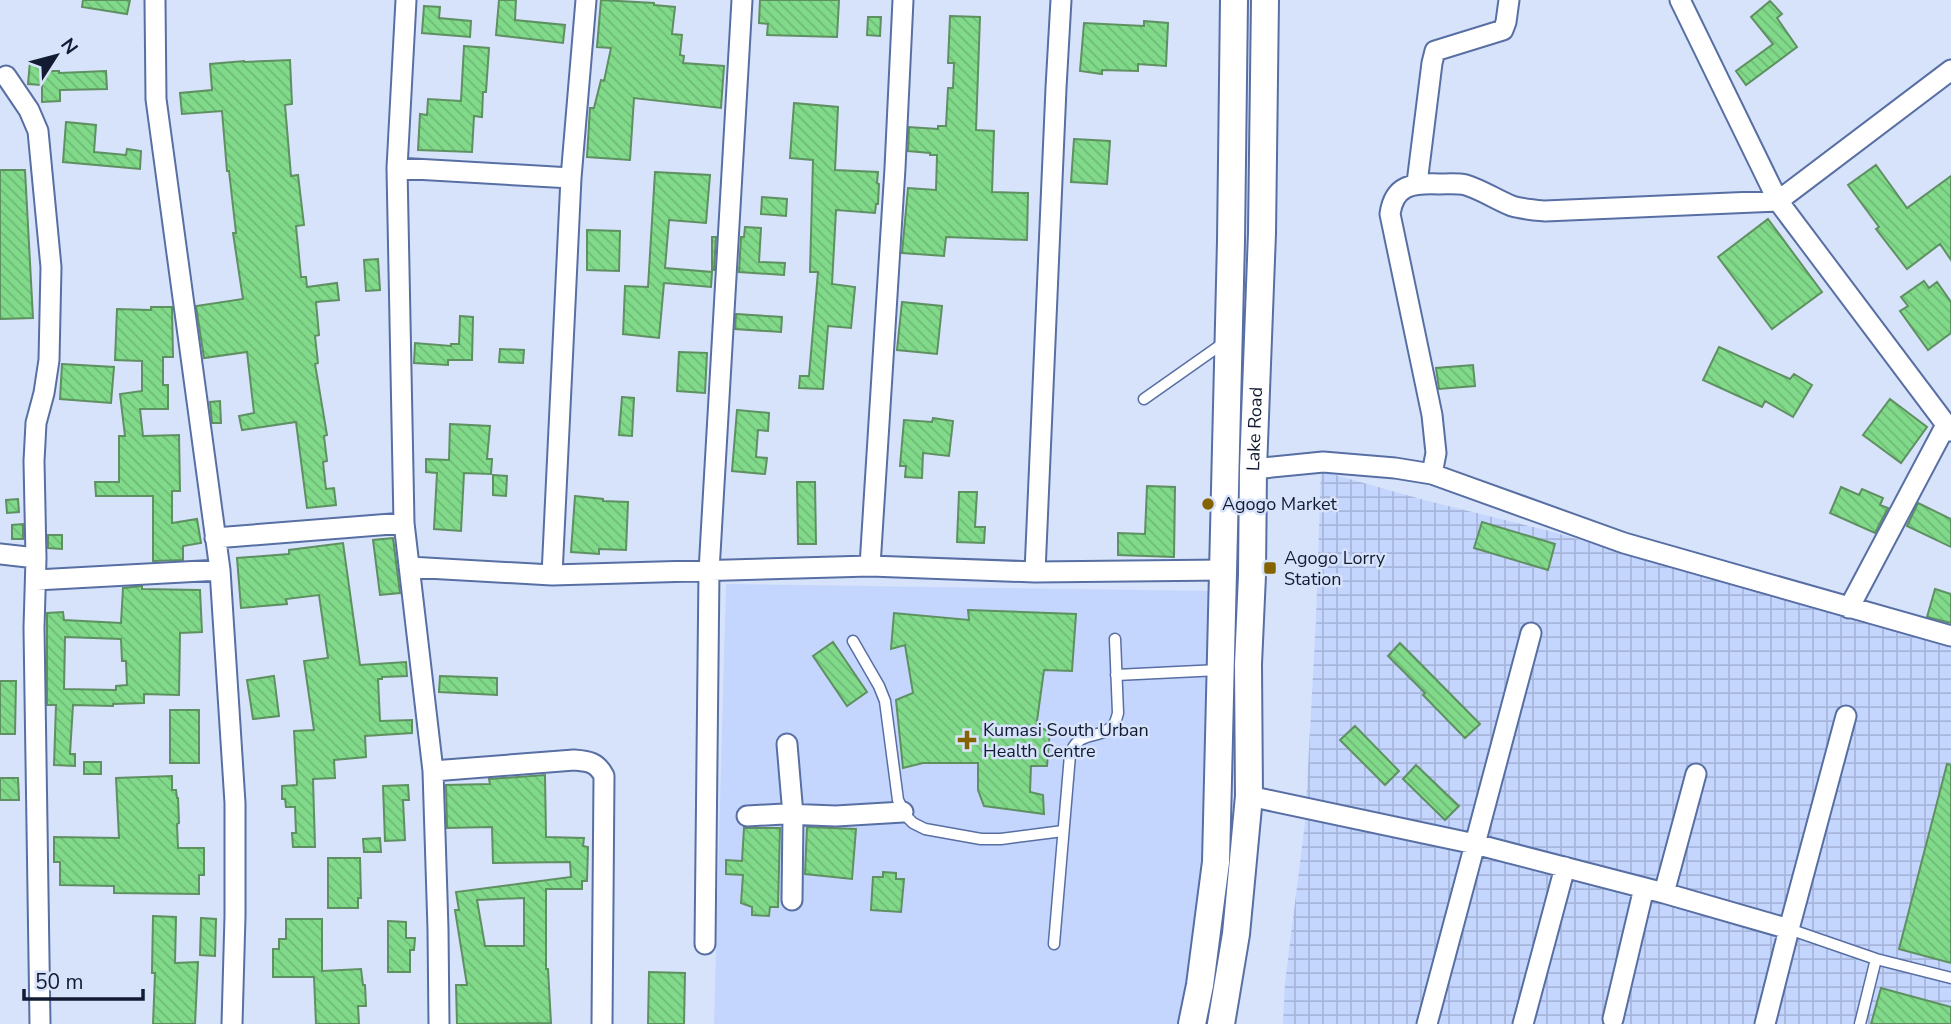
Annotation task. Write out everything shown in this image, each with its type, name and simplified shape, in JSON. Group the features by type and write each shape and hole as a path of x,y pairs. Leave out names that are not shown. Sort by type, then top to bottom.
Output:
{"main road":[{"name":"Lake Road","path":"1192,1024 1200,985 1216,862 1234,0"},
{"name":"Lake Road","path":"1221,1024 1236,934 1249,796 1248,664 1262,233 1265,0"}],"street":[{"path":"155,0 156,99 220,570 234,803 232,1024"},
{"path":"406,0 397,168 404,523 433,771 439,1024"},
{"path":"552,575 571,178 586,0"},
{"path":"705,944 709,571 742,0"},
{"path":"870,566 903,0"},
{"path":"1035,572 1061,0"},
{"path":"1417,183 1435,51 1503,30 1509,0"},
{"path":"1680,0 1778,201 1948,428 1849,608"},
{"path":"6,76 29,110 38,131 51,267 49,360 36,423 34,461 40,1024"},
{"path":"1432,474 1436,453 1434,424 1390,214 1396,195 1403,189 1417,183 1455,184 1467,186 1514,206 1545,211 1778,201 1949,77"},
{"path":"397,168 571,178"},
{"path":"1253,469 1323,462 1432,474 1624,543 1951,636"},
{"path":"215,538 404,523"},
{"path":"0,554 36,558"},
{"path":"409,567 552,575 870,566 1035,572 1224,570"},
{"path":"36,580 220,570"},
{"path":"1427,1024 1531,633"},
{"path":"1765,1024 1846,716"},
{"path":"787,744 793,815 792,901"},
{"path":"433,771 574,761 589,761 600,769 604,776 602,1024"},
{"path":"1664,893 1696,774"},
{"path":"1249,796 1475,844 1789,929"},
{"path":"747,816 836,816 903,812"},
{"path":"1523,1024 1565,867"},
{"path":"1613,1019 1644,888"}],"lane":[{"path":"1144,399 1228,340"},
{"path":"1054,944 1070,755 1077,741 1114,724 1118,713 1115,639"},
{"path":"853,641 873,673 885,701 898,800 903,812 913,823 925,829 981,839 1063,831"},
{"path":"1116,676 1220,670"},
{"path":"1789,929 1876,959 1951,978"},
{"path":"1860,1024 1876,959"}],"shaded area":[{"path":"1321,471 1553,532 1807,606 1951,644 1951,1024 1283,1024 1285,983 1305,823"},
{"name":"Kumasi South Urban Health Centre","path":"726,584 1213,591 1213,888 1191,1024 714,1024"}],"building":[{"path":"83,0 130,0 127,14 82,7"},
{"path":"499,0 516,0 515,20 565,25 563,43 496,35"},
{"path":"601,0 675,7 672,34 682,35 680,55 684,56 683,63 724,66 721,108 634,98 630,160 587,157 590,108 594,108 601,80 604,81 611,48 597,47"},
{"path":"760,0 839,0 837,37 767,35 768,24 759,23"},
{"path":"1770,1 1782,14 1777,18 1797,47 1746,85 1736,71 1773,44 1751,17"},
{"path":"424,6 440,7 439,18 471,21 470,37 422,33"},
{"path":"950,16 980,17 976,130 994,131 992,192 1028,193 1027,240 946,237 944,256 902,253 908,188 936,190 937,155 908,151 909,127 938,129 938,126 946,126 948,88 953,88 954,63 948,63"},
{"path":"868,17 881,17 880,36 867,35"},
{"path":"1144,21 1168,23 1166,66 1138,64 1138,71 1102,70 1102,74 1080,71 1084,23 1144,26"},
{"path":"464,46 489,48 482,117 474,116 472,152 418,150 420,114 427,115 428,99 461,101"},
{"path":"290,60 292,104 285,105 291,176 298,175 304,225 296,226 301,277 306,277 307,287 337,283 339,300 316,302 319,335 315,336 318,363 315,364 327,435 324,436 327,461 323,462 326,489 334,488 336,505 307,508 296,422 242,430 239,416 254,413 247,352 204,358 196,306 243,299 233,233 236,233 222,111 182,114 180,93 212,90 210,64"},
{"path":"30,61 47,63 46,71 59,73 106,71 107,89 60,90 60,101 42,102 42,85 28,84"},
{"path":"794,103 838,107 835,170 878,172 878,204 875,213 836,210 832,284 855,287 851,328 828,326 823,389 799,388 800,376 809,376 818,272 810,272 813,160 790,158"},
{"path":"66,122 96,125 94,152 126,155 127,149 141,151 140,169 63,162"},
{"path":"1074,139 1110,141 1107,184 1071,182"},
{"path":"1876,165 1907,208 1951,176 1951,260 1940,244 1907,269 1876,229 1879,227 1848,185"},
{"path":"0,170 25,170 33,318 0,319"},
{"path":"655,172 710,175 706,223 669,220 665,268 712,272 711,287 664,283 659,338 623,334 625,286 648,287"},
{"path":"762,197 787,199 786,216 761,214"},
{"path":"1768,219 1822,292 1772,329 1718,257"},
{"path":"745,227 761,228 759,262 785,263 784,275 739,272 741,237 744,237"},
{"path":"587,230 620,231 619,271 587,270"},
{"path":"712,237 716,237 714,270 712,270"},
{"path":"378,259 380,290 366,291 364,260"},
{"path":"1924,281 1929,288 1937,282 1951,302 1951,333 1928,350 1900,311 1908,306 1901,297"},
{"path":"902,302 942,306 937,354 897,350"},
{"path":"151,307 172,307 173,357 163,357 163,385 168,385 168,409 140,409 143,436 179,435 180,491 172,491 172,523 197,519 201,543 183,546 183,560 153,561 153,496 96,496 95,482 119,482 119,436 125,436 120,394 142,391 142,361 115,360 117,309 151,310"},
{"path":"736,314 782,317 781,332 735,329"},
{"path":"460,316 473,317 472,360 448,360 448,365 414,363 415,343 451,346 459,344"},
{"path":"1719,347 1790,379 1794,374 1812,385 1793,417 1765,401 1762,407 1703,380"},
{"path":"500,349 524,350 523,363 499,362"},
{"path":"679,352 707,353 705,393 677,391"},
{"path":"62,364 114,367 111,403 60,399"},
{"path":"1473,365 1475,386 1439,389 1436,368"},
{"path":"622,397 634,398 632,436 619,435"},
{"path":"1890,399 1927,427 1901,463 1863,435"},
{"path":"220,401 221,423 212,423 210,402"},
{"path":"737,410 769,413 768,431 758,430 756,457 767,458 765,474 732,471"},
{"path":"933,418 953,421 949,456 923,453 922,478 905,477 906,466 900,466 904,420 932,422"},
{"path":"450,424 490,426 487,459 492,459 491,474 464,473 461,531 434,529 437,473 426,472 426,459 449,460"},
{"path":"493,475 507,476 506,496 493,495"},
{"path":"797,482 815,482 816,544 798,544"},
{"path":"1147,486 1175,487 1174,557 1118,555 1118,533 1145,534"},
{"path":"1841,487 1859,495 1862,489 1883,498 1880,505 1888,508 1875,533 1830,513"},
{"path":"959,492 977,492 975,527 985,527 984,543 957,542"},
{"path":"575,496 628,502 626,550 599,549 599,554 571,552"},
{"path":"18,499 19,512 7,513 6,500"},
{"path":"1918,503 1951,519 1951,547 1907,526"},
{"path":"1482,522 1555,544 1548,570 1474,548"},
{"path":"23,524 23,539 12,539 12,525"},
{"path":"48,535 62,535 62,549 48,548"},
{"path":"393,538 400,593 380,595 373,540"},
{"path":"343,543 360,665 406,662 407,676 378,679 380,721 412,720 412,733 365,736 366,757 334,760 335,778 313,779 315,847 293,847 292,833 296,833 295,807 286,807 285,799 282,799 282,786 297,785 294,731 314,730 304,661 328,658 319,595 286,599 287,604 241,608 237,558 289,554 289,550"},
{"path":"142,586 142,589 200,590 202,632 180,633 179,695 144,694 144,703 113,706 73,705 70,754 75,754 75,766 54,765 56,705 47,705 47,613 63,612 64,620 121,623 123,588","holes":["65,637 121,639 122,661 126,661 127,685 116,686 116,690 64,689"]},
{"path":"1935,589 1951,594 1951,623 1927,617"},
{"path":"968,610 1076,614 1072,671 1044,670 1036,728 1050,730 1047,766 1031,766 1030,792 1043,795 1044,814 984,806 978,790 978,763 923,763 903,768 896,700 913,693 905,645 891,649 894,613 969,620"},
{"path":"833,642 867,692 847,706 813,656"},
{"path":"1400,643 1480,724 1465,738 1388,656"},
{"path":"274,676 279,716 253,719 247,680"},
{"path":"440,676 497,678 497,695 439,692"},
{"path":"0,681 16,681 15,734 0,734"},
{"path":"170,710 199,710 199,763 170,763"},
{"path":"1355,726 1399,771 1385,785 1340,740"},
{"path":"84,762 101,762 101,774 84,774"},
{"path":"1947,764 1951,765 1951,963 1899,949"},
{"path":"1416,765 1459,806 1445,820 1403,779"},
{"path":"545,775 546,837 584,838 583,846 588,847 587,881 582,881 582,889 546,889 546,969 551,1023 457,1024 456,985 467,985 455,910 459,910 456,892 571,877 570,862 493,863 492,827 447,828 446,785 490,784 489,779","holes":["524,898 524,946 485,946 477,900"]},
{"path":"172,776 172,790 176,790 178,798 178,848 204,848 204,875 199,875 199,894 114,893 114,886 60,885 60,862 54,862 54,837 119,838 116,778"},
{"path":"0,778 18,778 19,800 0,800"},
{"path":"408,785 409,800 403,800 405,840 385,841 383,786"},
{"path":"807,827 856,829 852,879 805,874"},
{"path":"744,828 780,828 778,907 770,907 769,916 752,915 752,907 741,903 743,875 726,874 726,860 742,861"},
{"path":"380,838 381,852 364,852 363,839"},
{"path":"328,858 360,858 361,898 358,898 358,908 328,908"},
{"path":"883,872 896,873 896,879 904,879 901,912 871,910 873,877 883,877"},
{"path":"153,916 176,917 175,963 198,962 195,1024 153,1024"},
{"path":"201,918 216,919 215,956 200,955"},
{"path":"286,919 322,919 322,971 361,969 366,1006 358,1006 359,1024 316,1024 314,977 273,977 273,949 279,949 279,939 286,939"},
{"path":"388,921 406,922 406,938 415,938 414,950 410,950 410,972 388,972"},
{"path":"649,972 685,973 684,1024 648,1024"},
{"path":"1881,988 1951,1007 1951,1024 1871,1024"}],"place":[{"name":"Agogo Market","path":"1208,504"},
{"name":"Agogo Lorry Station","path":"1270,568"},
{"name":"Kumasi South Urban Health Centre","path":"967,740"}]}
